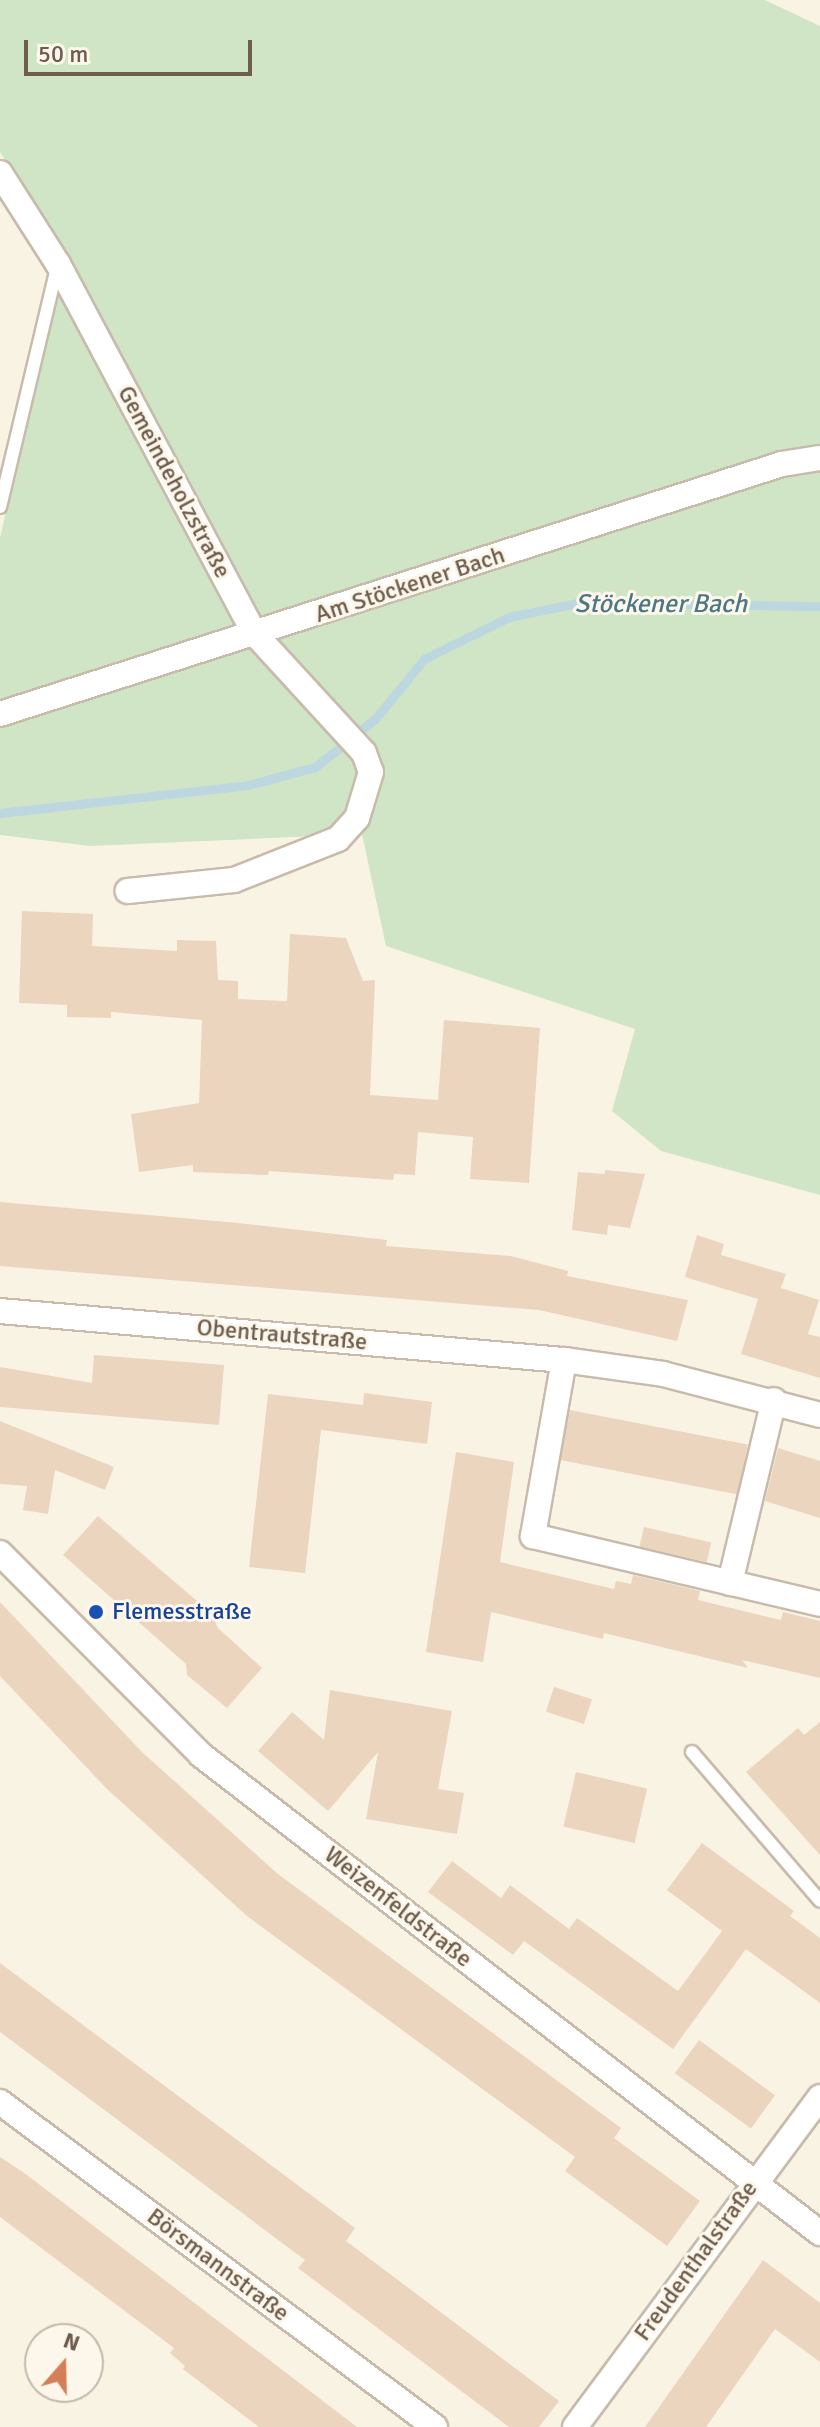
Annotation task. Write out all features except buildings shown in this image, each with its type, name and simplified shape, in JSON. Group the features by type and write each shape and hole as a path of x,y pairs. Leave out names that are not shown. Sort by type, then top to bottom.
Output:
{"street":[{"name":"Gemeindeholzstraße","path":"0,173 58,264 255,634 364,753 371,772 357,818 338,839 234,880 128,891"},
{"name":"Am Stöckener Bach","path":"0,714 782,464 820,458"},
{"name":"Obentrautstraße","path":"0,1311 564,1360 663,1374 774,1400 820,1415"},
{"path":"564,1360 533,1536 820,1604"},
{"path":"730,1583 774,1400"},
{"name":"Weizenfeldstraße","path":"0,1553 201,1755 820,2233"},
{"name":"Freudenthalstraße","path":"575,2427 752,2183 820,2097"},
{"name":"Börsmannstraße","path":"0,2102 435,2427"}],"lane":[{"path":"0,507 58,264"},
{"path":"692,1752 820,1901"}],"green space":[{"path":"0,0 765,0 820,26 820,1195 661,1151 612,1111 635,1029 386,946 362,834 90,846 0,835 0,538 65,250 0,152"}],"waterway":[{"name":"Stöckener Bach","path":"355,735 376,718 424,659 509,617 582,602 820,606"},
{"name":"Stöckener Bach","path":"0,813 248,785 315,767 347,742"}],"place":[{"name":"Flemesstraße","path":"96,1612"}]}
